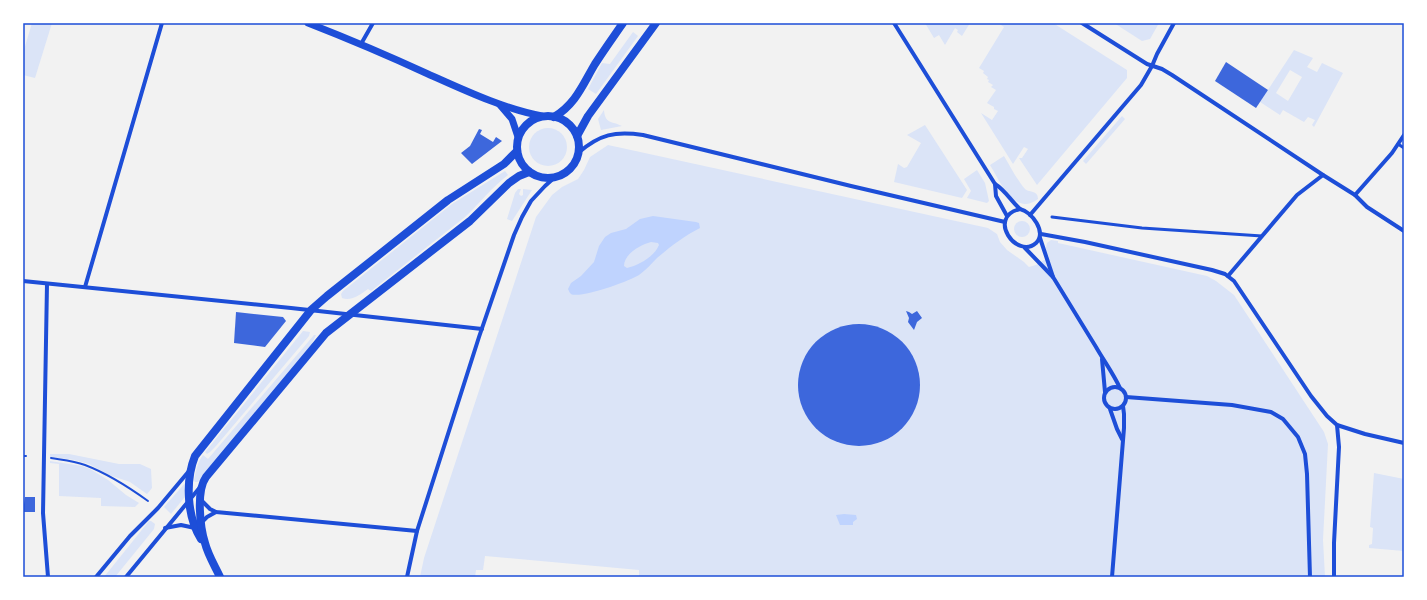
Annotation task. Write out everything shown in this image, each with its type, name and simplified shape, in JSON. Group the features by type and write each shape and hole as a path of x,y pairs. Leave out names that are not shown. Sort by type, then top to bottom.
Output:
{"main road":[{"path":"554,116 567,108 576,98 605,48 623,23"},
{"path":"577,136 588,116 656,23"},
{"path":"542,116 554,116 568,124 577,136 579,143 578,153 575,163 562,175 542,178 529,172 521,163 517,151 518,137 522,129 534,119 542,116"},
{"path":"220,577 198,526 190,513 189,500 191,469 199,449 311,310 448,200 504,164 512,158 517,151"},
{"path":"198,526 202,485 206,477 326,333 348,314 470,222 509,183 519,176 529,172"}],"street":[{"path":"85,287 162,23"},
{"path":"308,23 361,44 458,88 500,104 542,116"},
{"path":"361,44 373,23"},
{"path":"894,23 994,184 996,196 1007,216"},
{"path":"1082,23 1141,60 1172,75 1354,195 1367,207 1404,231"},
{"path":"1030,215 1141,85 1174,23"},
{"path":"500,104 512,119 518,137"},
{"path":"578,153 591,143 605,136 620,133 642,135 1004,222"},
{"path":"1354,195 1385,162 1404,135"},
{"path":"1228,276 1296,195 1323,175"},
{"path":"407,577 417,531 517,226 532,201 555,177"},
{"path":"994,184 1004,191 1020,209 1024,210 1030,215 1037,224 1053,277"},
{"path":"1020,209 1011,212 1007,216 1004,222 1006,230 1012,239 1020,246 1025,248 1053,277 1102,359 1124,392 1126,402 1123,406 1116,410 1110,409"},
{"path":"1025,248 1031,246 1040,236"},
{"path":"1040,236 1085,242 1212,270 1228,276 1234,281 1313,399 1325,414 1337,425 1365,434 1404,443"},
{"path":"23,281 482,329"},
{"path":"48,284 43,513 49,577"},
{"path":"1102,359 1105,392 1104,401 1106,406 1110,409 1122,440"},
{"path":"1105,392 1112,388 1120,388"},
{"path":"1126,397 1248,407 1278,415 1289,424 1302,444 1306,464 1310,577"},
{"path":"1112,577 1124,414 1123,406"},
{"path":"1334,577 1334,537 1340,447 1337,425"},
{"path":"96,577 130,536 158,508 191,469"},
{"path":"126,577 202,485"},
{"path":"200,499 210,509 216,512 417,531"},
{"path":"165,528 181,525 198,526 207,517 216,512"}],"lane":[{"path":"1398,144 1404,148"},
{"path":"1052,217 1142,228 1262,236"}],"path":[{"path":"50,458 65,460 87,466 148,501"}],"shaded area":[{"path":"32,23 52,23 35,78 23,75 23,53"},
{"path":"925,23 970,23 962,36 955,28 945,45 939,35 934,38"},
{"path":"998,23 1053,23 1127,70 1127,78 1037,185 1019,158 1022,158 1028,149 1024,147 1013,164 981,113 992,120 998,111 987,103 996,90 991,87 993,85 988,82 988,77 983,73 984,71 979,68 1004,27"},
{"path":"1114,23 1159,23 1150,39 1142,41"},
{"path":"633,32 638,36 596,94 588,89 602,63 610,64"},
{"path":"1294,50 1313,58 1307,67 1317,72 1322,63 1343,73 1314,127 1312,125 1315,120 1308,117 1304,122 1283,110 1280,115 1260,102","holes":["1290,70 1302,77 1288,101 1276,93"]},
{"path":"604,110 607,120 622,126 601,130 598,119"},
{"path":"1122,116 1125,119 1086,164 1083,161"},
{"path":"925,125 967,190 962,198 894,182 898,164 904,168 907,167 921,143 907,135"},
{"path":"544,128 552,128 564,137 567,147 564,157 558,163 552,166 544,166 532,157 529,151 529,143 538,131"},
{"path":"608,145 988,228 997,234 1000,242 1007,250 1029,267 1036,265 1049,257 1045,251 1047,243 1051,240 1058,241 1058,243 1207,276 1216,281 1234,295 1324,432 1328,444 1323,540 1325,577 639,577 639,570 485,556 483,570 476,570 475,577 420,577 424,558 536,217 552,195 562,187 578,179 590,157"},
{"path":"1004,156 1025,189 1037,194 1038,199 1022,204 1009,195 1003,188 990,165"},
{"path":"977,170 985,183 989,201 987,203 967,198 971,191 964,179"},
{"path":"505,171 508,175 465,217 371,291 368,289 352,298 342,298 341,294 343,291 452,204"},
{"path":"518,189 521,189 519,194 521,196 523,195 523,189 532,190 512,221 507,219 515,193"},
{"path":"1019,221 1025,221 1030,226 1028,235 1025,237 1019,237 1014,232 1014,226"},
{"path":"303,331 310,332 309,336 216,446 207,454 205,452"},
{"path":"314,335 316,335 311,345 198,482 195,482 194,480 197,467 203,455 208,459"},
{"path":"50,454 69,454 119,464 140,464 151,469 152,488 147,494 130,482 109,475 89,464 75,460 50,457"},
{"path":"50,461 82,466 90,469 108,480 126,495 139,503 135,507 101,506 101,498 59,496 59,464 50,463"},
{"path":"1374,473 1404,479 1404,551 1369,548 1369,545 1372,544 1373,528 1370,527"},
{"path":"186,482 184,498 171,514 164,507"},
{"path":"149,521 155,524 154,529 115,577 104,577"}],"water":[{"path":"653,216 696,222 699,223 700,228 672,246 642,273 634,278 594,292 576,295 571,294 568,289 571,283 581,276 594,262 599,246 605,237 611,233 626,229 640,219","holes":["651,242 658,243 659,245 657,249 646,260 627,268 624,266 627,258 633,251 642,245"]},
{"path":"836,515 856,515 857,519 853,522 853,525 840,525"}],"building":[{"path":"1226,62 1268,90 1256,108 1215,81"},
{"path":"479,129 482,130 480,134 493,142 496,137 502,141 472,164 461,153 470,146"},
{"path":"906,311 912,314 917,311 922,318 917,322 914,330 908,322 909,318"},
{"path":"236,312 283,317 286,321 265,347 234,343"},
{"path":"859,324 882,328 893,334 902,342 910,351 916,362 920,385 916,408 910,419 902,428 893,436 882,442 859,446 836,442 825,436 816,428 808,419 802,408 798,385 802,362 808,351 816,342 825,334 836,328"},
{"path":"25,497 35,497 35,512 23,512"}]}
